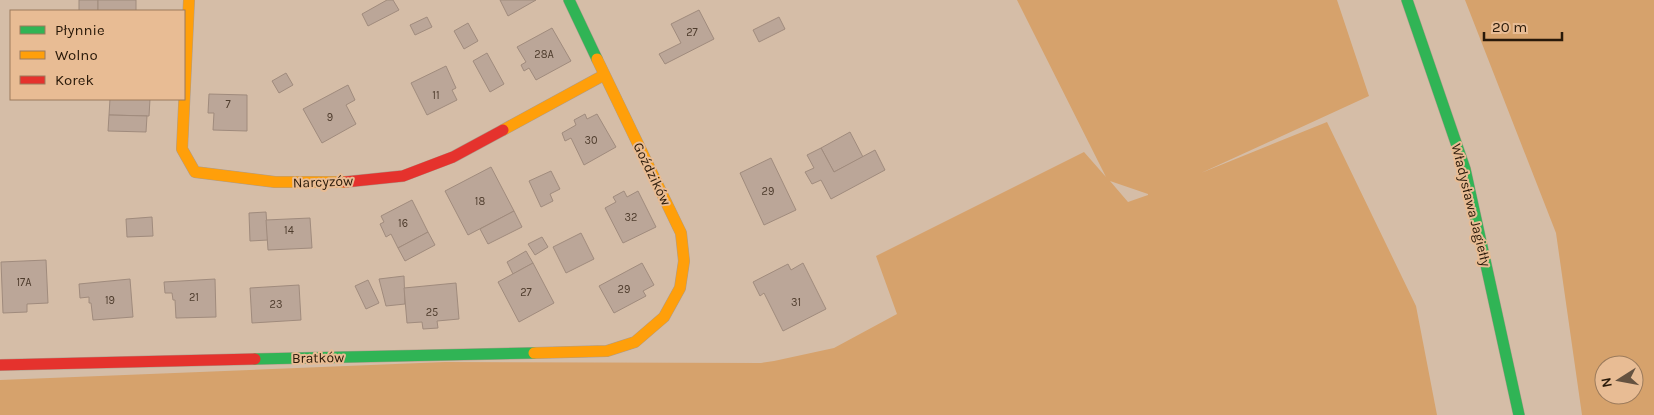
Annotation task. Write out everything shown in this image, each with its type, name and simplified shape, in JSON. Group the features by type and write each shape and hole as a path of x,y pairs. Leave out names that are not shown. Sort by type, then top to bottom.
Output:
{"street":[{"name":"Narcyzów","path":"185,85 189,0"},
{"name":"Goździków","path":"569,0 681,233 684,261 680,288 664,317 635,342"},
{"name":"Władysława Jagiełły","path":"1407,0 1465,169 1518,415"},
{"name":"Narcyzów","path":"184,100 182,149 195,172 276,182 336,183 402,176 453,157 604,75"},
{"name":"Bratków","path":"0,365 607,351 635,342"}],"shaded area":[{"path":"1017,0 1337,0 1369,96 1201,173 1327,122 1416,306 1437,415 0,415 0,380 445,362 761,363 774,361 834,348 897,314 876,256 1084,152 1106,177","holes":["1110,181 1148,194 1128,202"]},
{"path":"1465,0 1654,0 1654,415 1582,415 1556,233"}],"building":[{"path":"79,0 98,0 98,10 79,10"},
{"path":"98,0 136,0 136,10 98,10"},
{"path":"387,0 393,0 399,10 368,26 362,14"},
{"path":"500,0 536,0 508,16"},
{"path":"699,10 714,39 665,64 659,54 681,43 671,24"},
{"path":"427,17 432,27 415,35 410,25"},
{"path":"779,17 785,29 759,42 753,30"},
{"path":"468,23 478,41 464,49 454,31"},
{"path":"552,28 571,61 536,80 529,68 524,71 521,65 526,62 517,47"},
{"path":"487,53 504,84 490,92 473,61"},
{"path":"446,66 456,88 452,90 457,100 427,115 411,83"},
{"path":"286,73 293,85 279,93 272,81"},
{"path":"348,85 355,100 346,105 356,124 322,143 303,109"},
{"path":"209,94 247,95 247,131 213,130 214,113 208,113"},
{"path":"110,100 150,100 149,116 109,115"},
{"path":"585,114 587,119 597,114 616,147 584,165 571,138 565,141 562,133 576,125 574,120"},
{"path":"109,115 147,116 146,132 108,131"},
{"path":"850,132 863,157 834,172 821,148"},
{"path":"821,148 834,172 875,150 885,170 831,199 821,180 812,184 805,172 814,168 807,155"},
{"path":"771,158 796,210 764,225 740,173"},
{"path":"491,167 514,211 468,235 445,191"},
{"path":"551,171 560,189 550,194 553,201 541,207 529,181"},
{"path":"624,191 627,197 638,191 656,227 623,243 605,208 616,202 613,197"},
{"path":"412,200 428,232 398,248 391,234 386,237 380,224 384,222 381,216"},
{"path":"514,211 522,227 488,244 480,229"},
{"path":"266,212 268,240 250,241 249,213"},
{"path":"152,217 153,236 127,237 126,219"},
{"path":"310,218 312,248 268,250 266,220"},
{"path":"428,232 435,245 405,261 398,248"},
{"path":"581,233 594,259 566,273 553,247"},
{"path":"542,237 548,247 535,255 528,244"},
{"path":"526,251 533,263 513,274 507,262"},
{"path":"46,260 48,303 27,304 27,312 3,313 1,262"},
{"path":"533,263 554,303 519,322 498,282"},
{"path":"642,263 654,285 643,291 646,296 614,313 599,286"},
{"path":"803,263 826,309 783,331 764,293 760,296 753,282 788,264 791,270"},
{"path":"404,276 405,304 386,306 379,279"},
{"path":"130,279 133,317 93,320 89,297 80,298 79,284"},
{"path":"215,279 216,317 176,318 175,300 173,300 172,293 165,293 164,282"},
{"path":"368,280 379,303 366,309 355,286"},
{"path":"456,283 459,319 437,321 438,328 423,329 422,322 407,323 404,288"},
{"path":"299,285 301,320 252,323 250,288"}],"traffic: fast":[{"path":"569,0 597,59"},
{"path":"1407,0 1465,169 1519,415"},
{"path":"255,359 534,353"}],"traffic: slow":[{"path":"185,85 189,0"},
{"path":"534,353 607,351 635,342 664,317 680,288 684,261 681,233 597,59"},
{"path":"503,130 604,75"},
{"path":"184,100 182,149 195,172 275,182 345,182"}],"traffic: jam":[{"path":"345,182 403,176 453,157 503,130"},
{"path":"0,365 255,359"}]}
